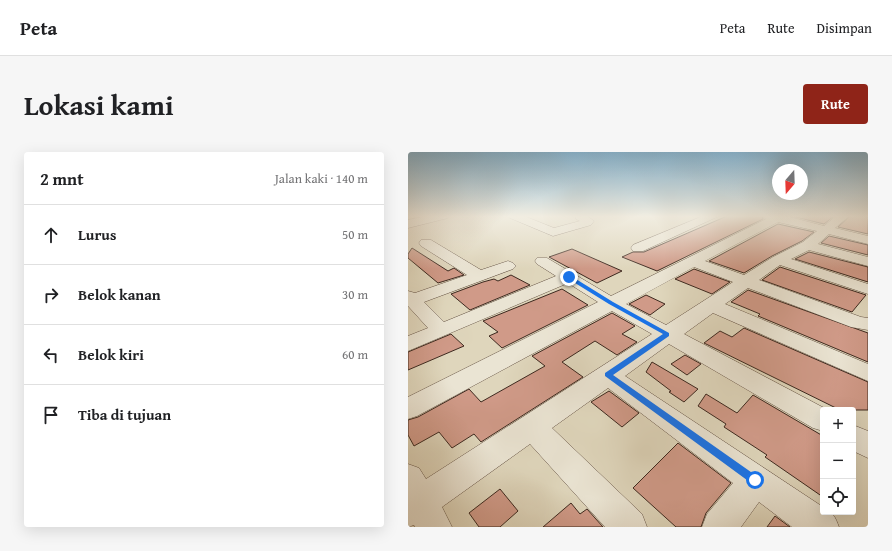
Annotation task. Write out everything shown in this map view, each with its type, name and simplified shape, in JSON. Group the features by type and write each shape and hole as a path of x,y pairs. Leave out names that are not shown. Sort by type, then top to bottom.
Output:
{"street":[{"path":"638,248 672,234"},
{"path":"408,409 611,303 697,250 736,234"},
{"path":"808,234 868,262"},
{"path":"418,504 710,305 778,260 822,234"},
{"path":"669,235 697,250 746,281 858,323 868,324"},
{"path":"817,238 868,240"},
{"path":"426,243 480,276"},
{"path":"778,260 868,289"},
{"path":"542,261 611,303 820,418"},
{"path":"441,330 410,298 508,266"},
{"path":"408,344 569,277"},
{"path":"710,305 868,373"},
{"path":"607,375 821,527"},
{"path":"531,426 629,527"},
{"path":"856,439 868,445"},
{"path":"720,527 755,480"}],"building":[{"path":"687,234 733,234 657,271 622,257 633,252 644,252"},
{"path":"760,234 812,234 802,241 772,256 744,273 709,261"},
{"path":"829,236 868,245 868,255 821,243"},
{"path":"412,248 448,271 454,268 464,275 438,283 408,258 408,254"},
{"path":"572,249 622,271 597,283 549,257"},
{"path":"809,252 868,267 868,282 795,259"},
{"path":"780,267 866,295 852,312 762,280"},
{"path":"694,269 730,282 712,294 675,279"},
{"path":"511,275 530,285 470,310 451,294 483,282 494,279 498,281"},
{"path":"562,289 588,305 502,348 489,336 498,332 483,321"},
{"path":"748,290 868,333 868,362 758,316 760,314 731,302"},
{"path":"646,295 665,304 650,315 629,304"},
{"path":"612,313 635,326 622,334 637,342 617,355 595,341 562,362 583,377 481,442 474,434 452,448 439,432 414,446 408,435 408,420 418,417 469,389 481,402 545,366 532,356"},
{"path":"744,328 868,382 868,410 856,410 856,407 834,407 704,343 720,331 732,337"},
{"path":"451,334 464,346 408,370 408,352"},
{"path":"685,355 701,364 687,375 671,364"},
{"path":"652,362 698,389 684,402 669,392 671,391 646,372"},
{"path":"609,391 639,413 622,427 591,402"},
{"path":"706,394 737,413 753,395 820,434 820,495 765,457 767,455 724,427 726,424 698,406"},
{"path":"678,443 731,483 706,513 701,527 676,527 633,488"},
{"path":"500,489 518,511 500,527 479,527 469,513"},
{"path":"571,503 580,514 587,509 603,527 543,527"},
{"path":"775,516 790,527 767,527"}],"route":[{"path":"569,277 611,303 667,334 607,375 755,480"}]}
